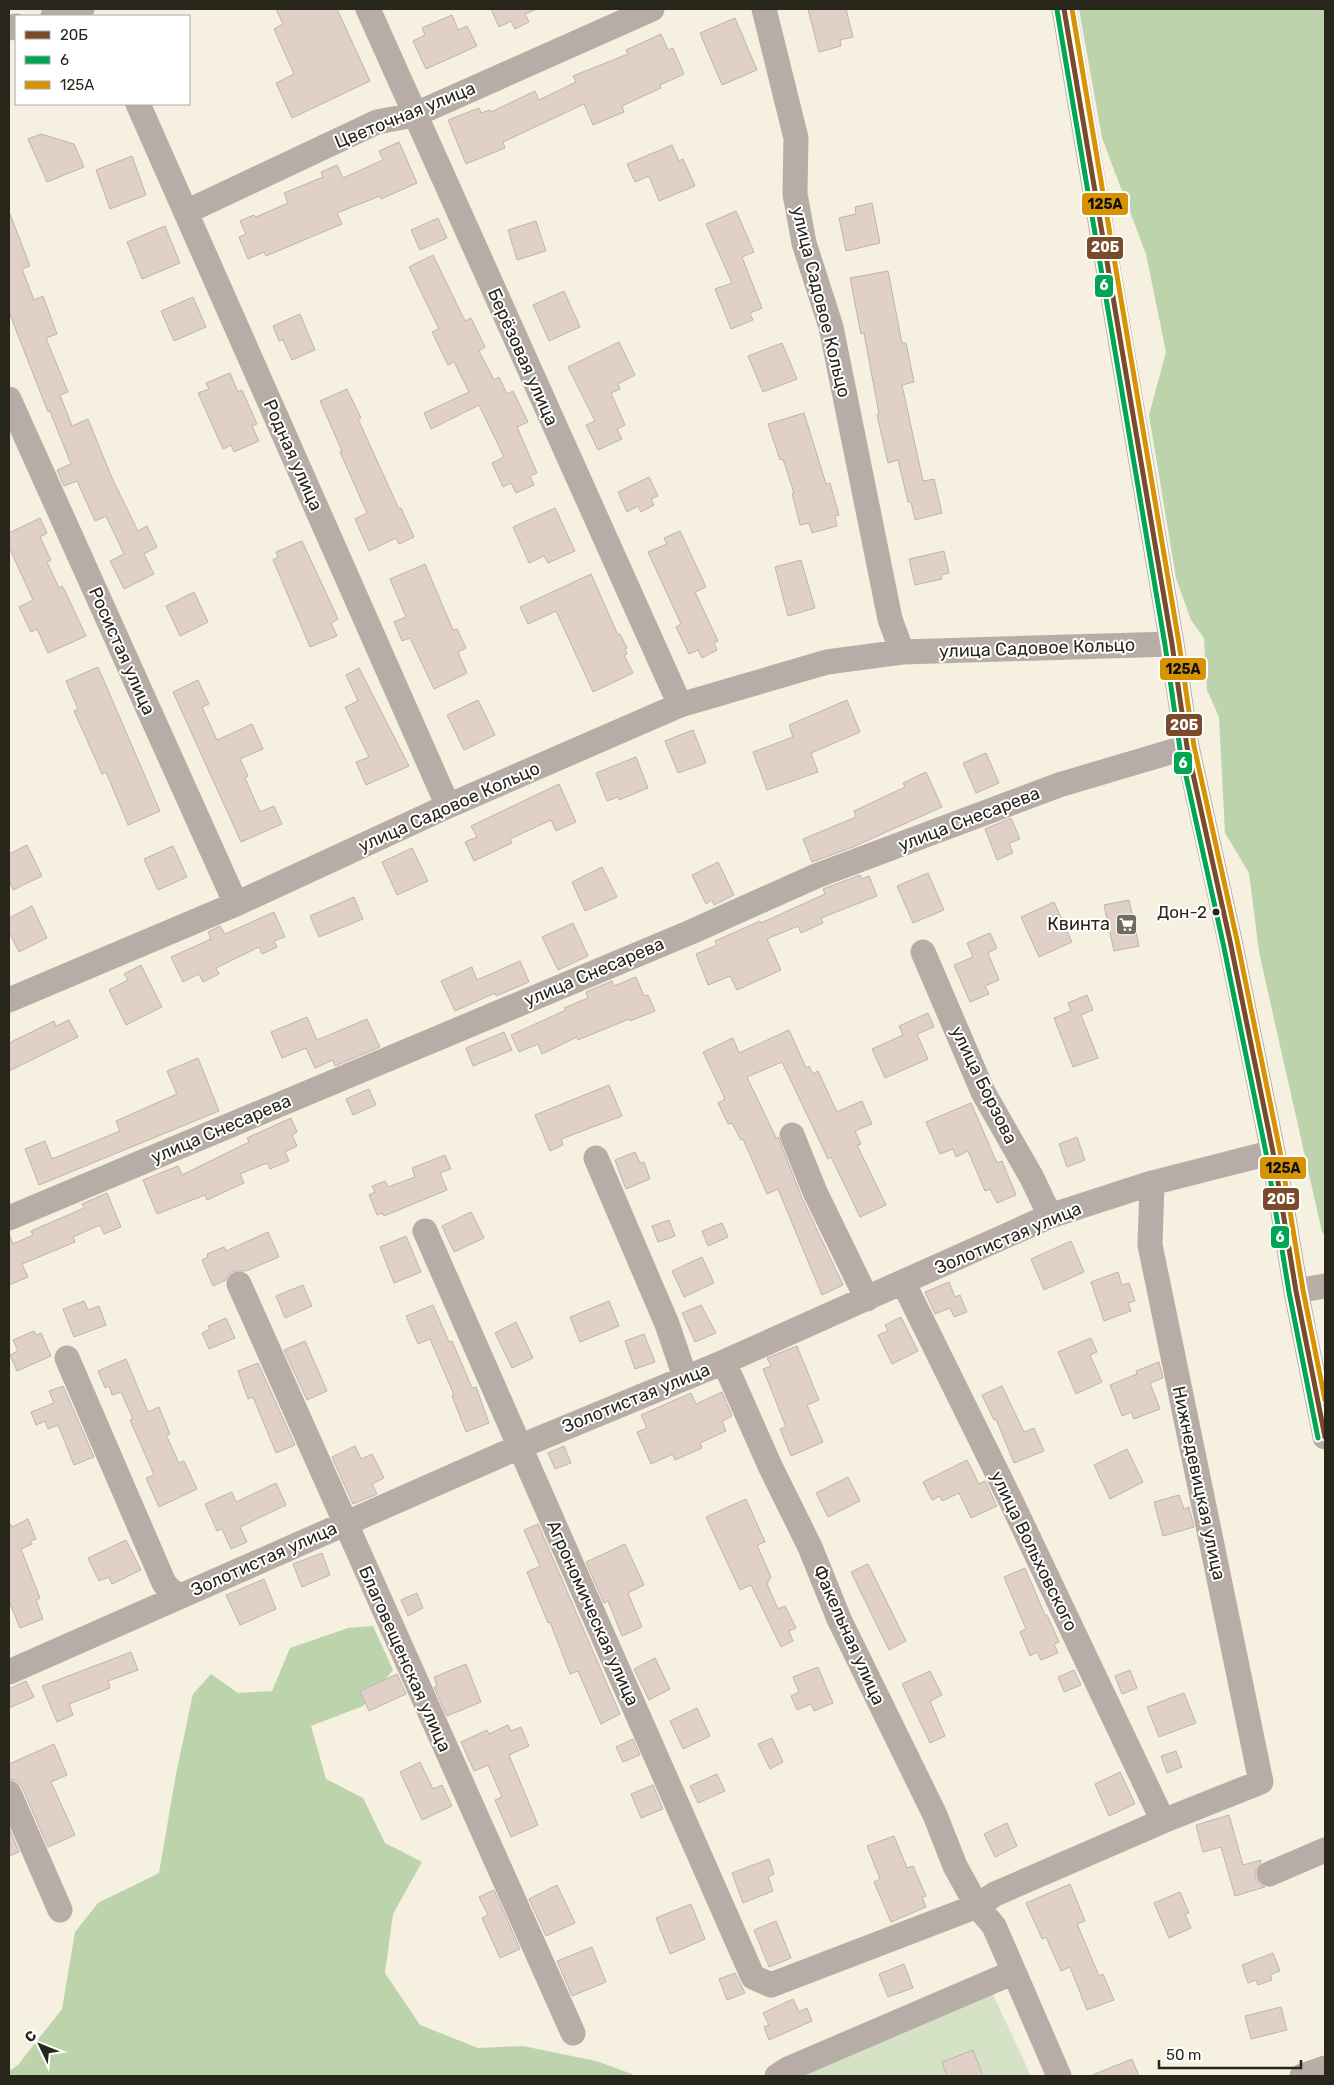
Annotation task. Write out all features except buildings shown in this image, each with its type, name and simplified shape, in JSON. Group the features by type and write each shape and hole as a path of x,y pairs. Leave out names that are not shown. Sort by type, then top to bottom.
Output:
{"street":[{"path":"57,15 84,9"},
{"name":"Берёзовая улица","path":"368,9 680,705"},
{"name":"Цветочная улица","path":"186,212 377,122 414,115 652,9"},
{"name":"улица Садовое Кольцо","path":"764,9 796,138 795,194 804,243 831,327 890,619 902,652"},
{"path":"1064,9 1172,644 1187,747 1230,941 1273,1152 1296,1291 1325,1437"},
{"name":"Родная улица","path":"138,105 448,806"},
{"name":"Росистая улица","path":"9,399 236,904"},
{"name":"улица Садовое Кольцо","path":"9,1000 236,904 448,806 680,705 827,662 902,652 1172,644"},
{"name":"улица Снесарева","path":"9,1218 673,939 816,876 1059,785 1187,747"},
{"name":"улица Борзова","path":"923,952 983,1092 1032,1178 1050,1216"},
{"path":"792,1135 815,1192 867,1299"},
{"name":"Золотистая улица","path":"9,1672 519,1447 724,1362 1050,1216 1152,1183 1273,1152"},
{"path":"596,1158 667,1324 685,1377"},
{"name":"Нижнедевицкая улица","path":"1152,1183 1150,1244 1261,1782 1163,1821"},
{"name":"Агрономическая улица","path":"425,1232 753,1977 771,1986 977,1906"},
{"name":"улица Вольховского","path":"903,1282 1011,1501 1163,1821"},
{"name":"Благовещенская улица","path":"239,1284 573,2033"},
{"path":"1296,1291 1325,1286"},
{"path":"67,1358 164,1583 170,1590 181,1595"},
{"name":"Факельная улица","path":"724,1362 770,1466 810,1547 839,1619 935,1815 956,1866 977,1906 994,1926 1060,2076"},
{"path":"9,1793 60,1910"},
{"path":"977,1906 995,1894 1163,1821"},
{"path":"1268,1874 1325,1850"},
{"path":"777,2076 788,2069 1014,1972"},
{"path":"1302,2076 1325,2068"}],"green space":[{"path":"1079,9 1325,9 1325,1236 1322,1232 1259,952 1249,873 1225,833 1219,717 1207,690 1204,638 1191,620 1176,578 1149,415 1166,352 1146,254 1102,138"},
{"path":"373,1626 393,1670 363,1706 311,1726 326,1779 363,1798 385,1843 422,1862 393,1914 385,1973 420,2025 478,2048 523,2046 596,2061 633,2076 9,2076 9,2071 18,2065 62,2009 75,1932 98,1903 159,1873 176,1774 193,1694 211,1674 238,1693 272,1691 290,1648 348,1628"},
{"path":"989,1986 1031,2076 792,2076"}],"transit line":[{"name":"20Б","path":"1064,9 1172,644 1187,747 1230,941 1273,1152 1296,1291 1325,1437"},
{"name":"125А","path":"1072,9 1179,643 1194,746 1237,940 1280,1151 1303,1290 1325,1400"},
{"name":"6","path":"1057,10 1165,645 1180,749 1223,943 1266,1153 1289,1292 1318,1438"}],"place":[{"name":"Дон-2","path":"1216,912"},
{"name":"Квинта","path":"1126,924"}]}
